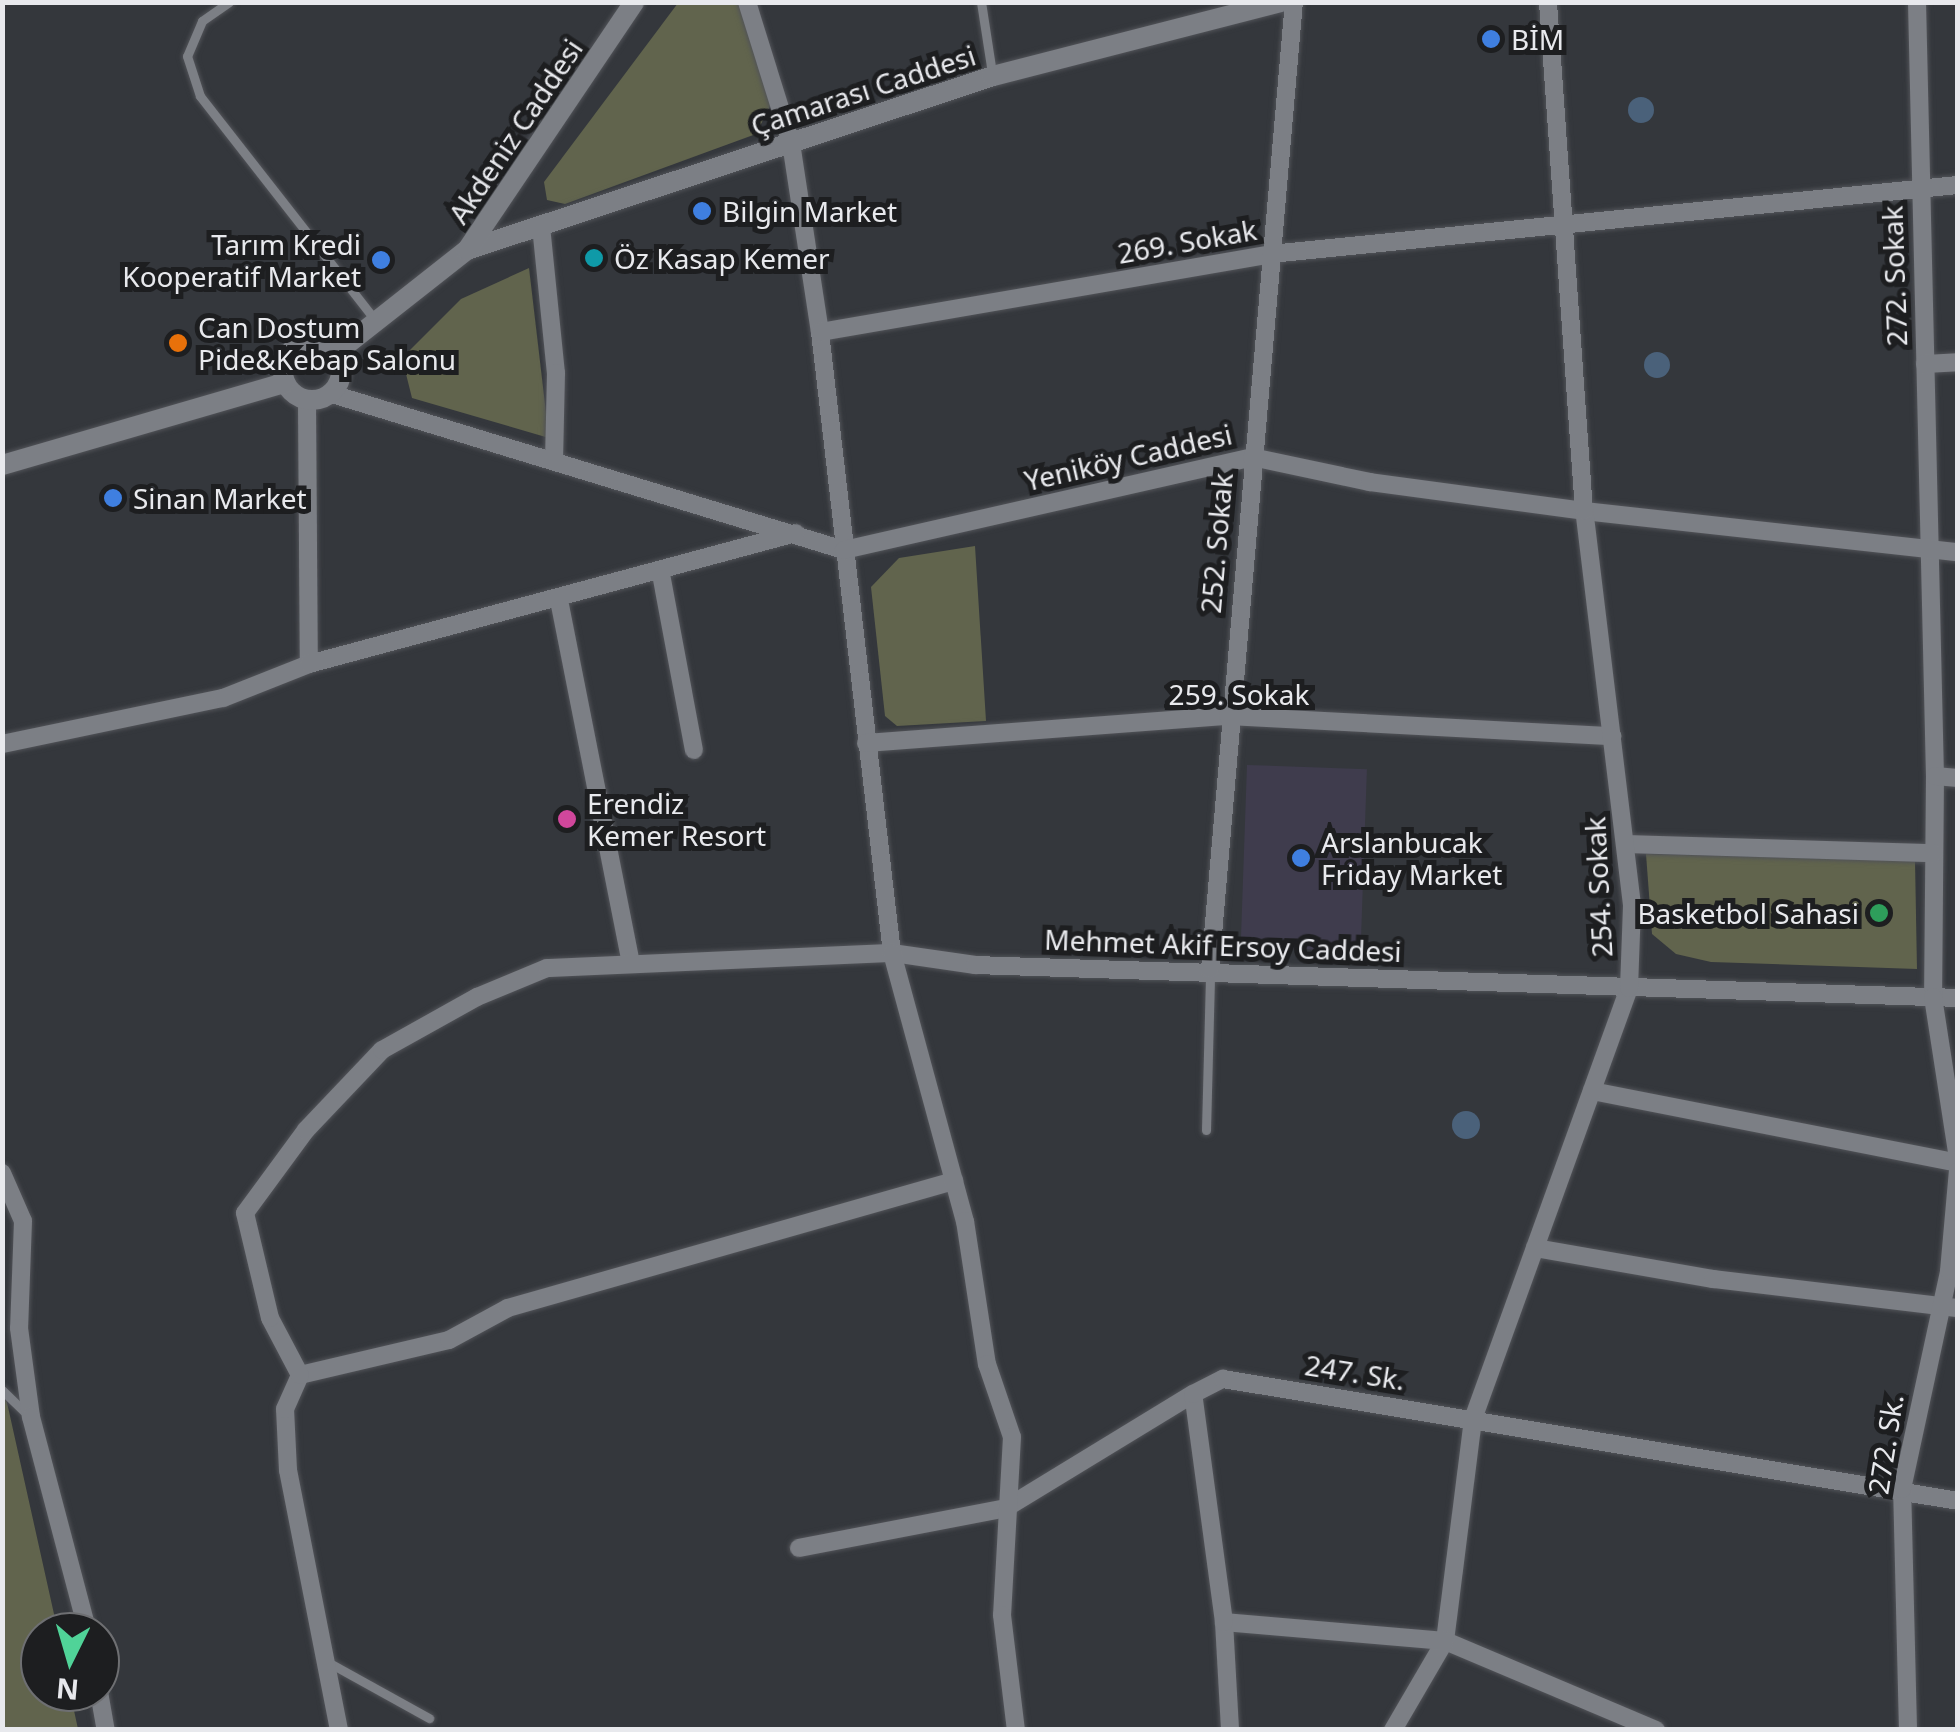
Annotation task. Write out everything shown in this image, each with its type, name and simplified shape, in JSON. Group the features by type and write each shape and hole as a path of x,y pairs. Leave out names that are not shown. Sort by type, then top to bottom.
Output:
{"street":[{"name":"Akdeniz Caddesi","path":"336,354 468,250 634,2"},
{"path":"747,2 790,143 820,332 892,953 965,1221 987,1364 1012,1437 1002,1615 1016,1730"},
{"name":"Çamarası Caddesi","path":"468,250 993,76 1280,2"},
{"name":"252. Sokak","path":"1210,969 1228,716 1294,2"},
{"name":"254. Sokak","path":"1393,1730 1446,1640 1473,1419 1629,988 1626,844 1584,511 1548,2"},
{"name":"272. Sokak","path":"1918,2 1919,188 1935,776 1933,997"},
{"name":"269. Sokak","path":"820,332 1270,254 1566,229 1958,186"},
{"path":"541,226 556,373 554,460"},
{"path":"284,384 286,355 297,345 310,341 336,354 342,367 332,394"},
{"path":"1925,364 1958,362"},
{"path":"284,384 308,401"},
{"path":"2,465 284,384"},
{"path":"308,401 332,394 844,550"},
{"path":"308,401 309,664"},
{"name":"Yeniköy Caddesi","path":"844,550 1252,457 1370,482 1584,511 1958,552"},
{"path":"2,744 222,698 309,664 661,574 797,533"},
{"path":"661,574 694,750"},
{"path":"559,600 631,962"},
{"name":"259. Sokak","path":"866,744 1228,716 1612,736"},
{"path":"1935,776 1958,778"},
{"path":"1626,844 1934,853"},
{"name":"Mehmet Akif Ersoy Caddesi","path":"300,1375 270,1318 246,1213 306,1130 382,1050 477,997 547,968 892,953 975,965 1210,969 1958,998"},
{"path":"1592,1091 1958,1161 1933,997"},
{"name":"272. Sk.","path":"1908,1730 1902,1489 1948,1306 1958,1170"},
{"path":"2,1174 23,1221 18,1310 30,1417 83,1612"},
{"path":"340,1730 288,1470 285,1409 300,1375 449,1340 508,1308 954,1181"},
{"path":"1535,1248 1712,1279 1948,1306"},
{"name":"247. Sk.","path":"1006,1508 1222,1379 1958,1501"},
{"path":"1193,1394 1224,1622 1230,1730"},
{"path":"799,1548 1006,1508"},
{"path":"1224,1622 1446,1640 1656,1730"}],"lane":[{"path":"230,2 202,22 187,56 200,96 377,322"},
{"path":"981,2 993,76"},
{"path":"1206,1130 1210,969"},
{"path":"2,1390 30,1417"},
{"path":"324,1660 429,1718"}],"shaded area":[{"name":"Arslanbucak Friday Market","path":"1247,765 1367,769 1361,951 1241,947"}],"green space":[{"path":"678,3 741,3 772,102 756,134 565,204 547,200 544,182"},
{"path":"529,268 549,438 412,398 402,358 461,299"},
{"path":"975,546 986,721 897,726 885,716 871,587 899,558"},
{"path":"1646,854 1915,861 1917,969 1711,962 1676,954 1652,934"},
{"path":"2,1380 54,1612 20,1612 20,1712 74,1712 78,1729 3,1729"}],"water":[{"path":"1641,97 1650,101 1654,110 1650,119 1641,123 1632,119 1628,110 1632,101"},
{"path":"1657,352 1666,356 1670,365 1666,374 1657,378 1648,374 1644,365 1648,356"},
{"path":"1466,1111 1476,1115 1480,1125 1476,1135 1466,1139 1456,1135 1452,1125 1456,1115"}],"place":[{"name":"BİM","path":"1491,39"},
{"name":"Bilgin Market","path":"702,211"},
{"name":"Öz Kasap Kemer","path":"594,258"},
{"name":"Tarım Kredi Kooperatif Market","path":"381,260"},
{"name":"Can Dostum Pide&Kebap Salonu","path":"178,343"},
{"name":"Sinan Market","path":"113,498"},
{"name":"Erendiz Kemer Resort","path":"567,819"},
{"name":"Arslanbucak Friday Market","path":"1301,858"},
{"name":"Basketbol Sahasi","path":"1879,913"}]}
